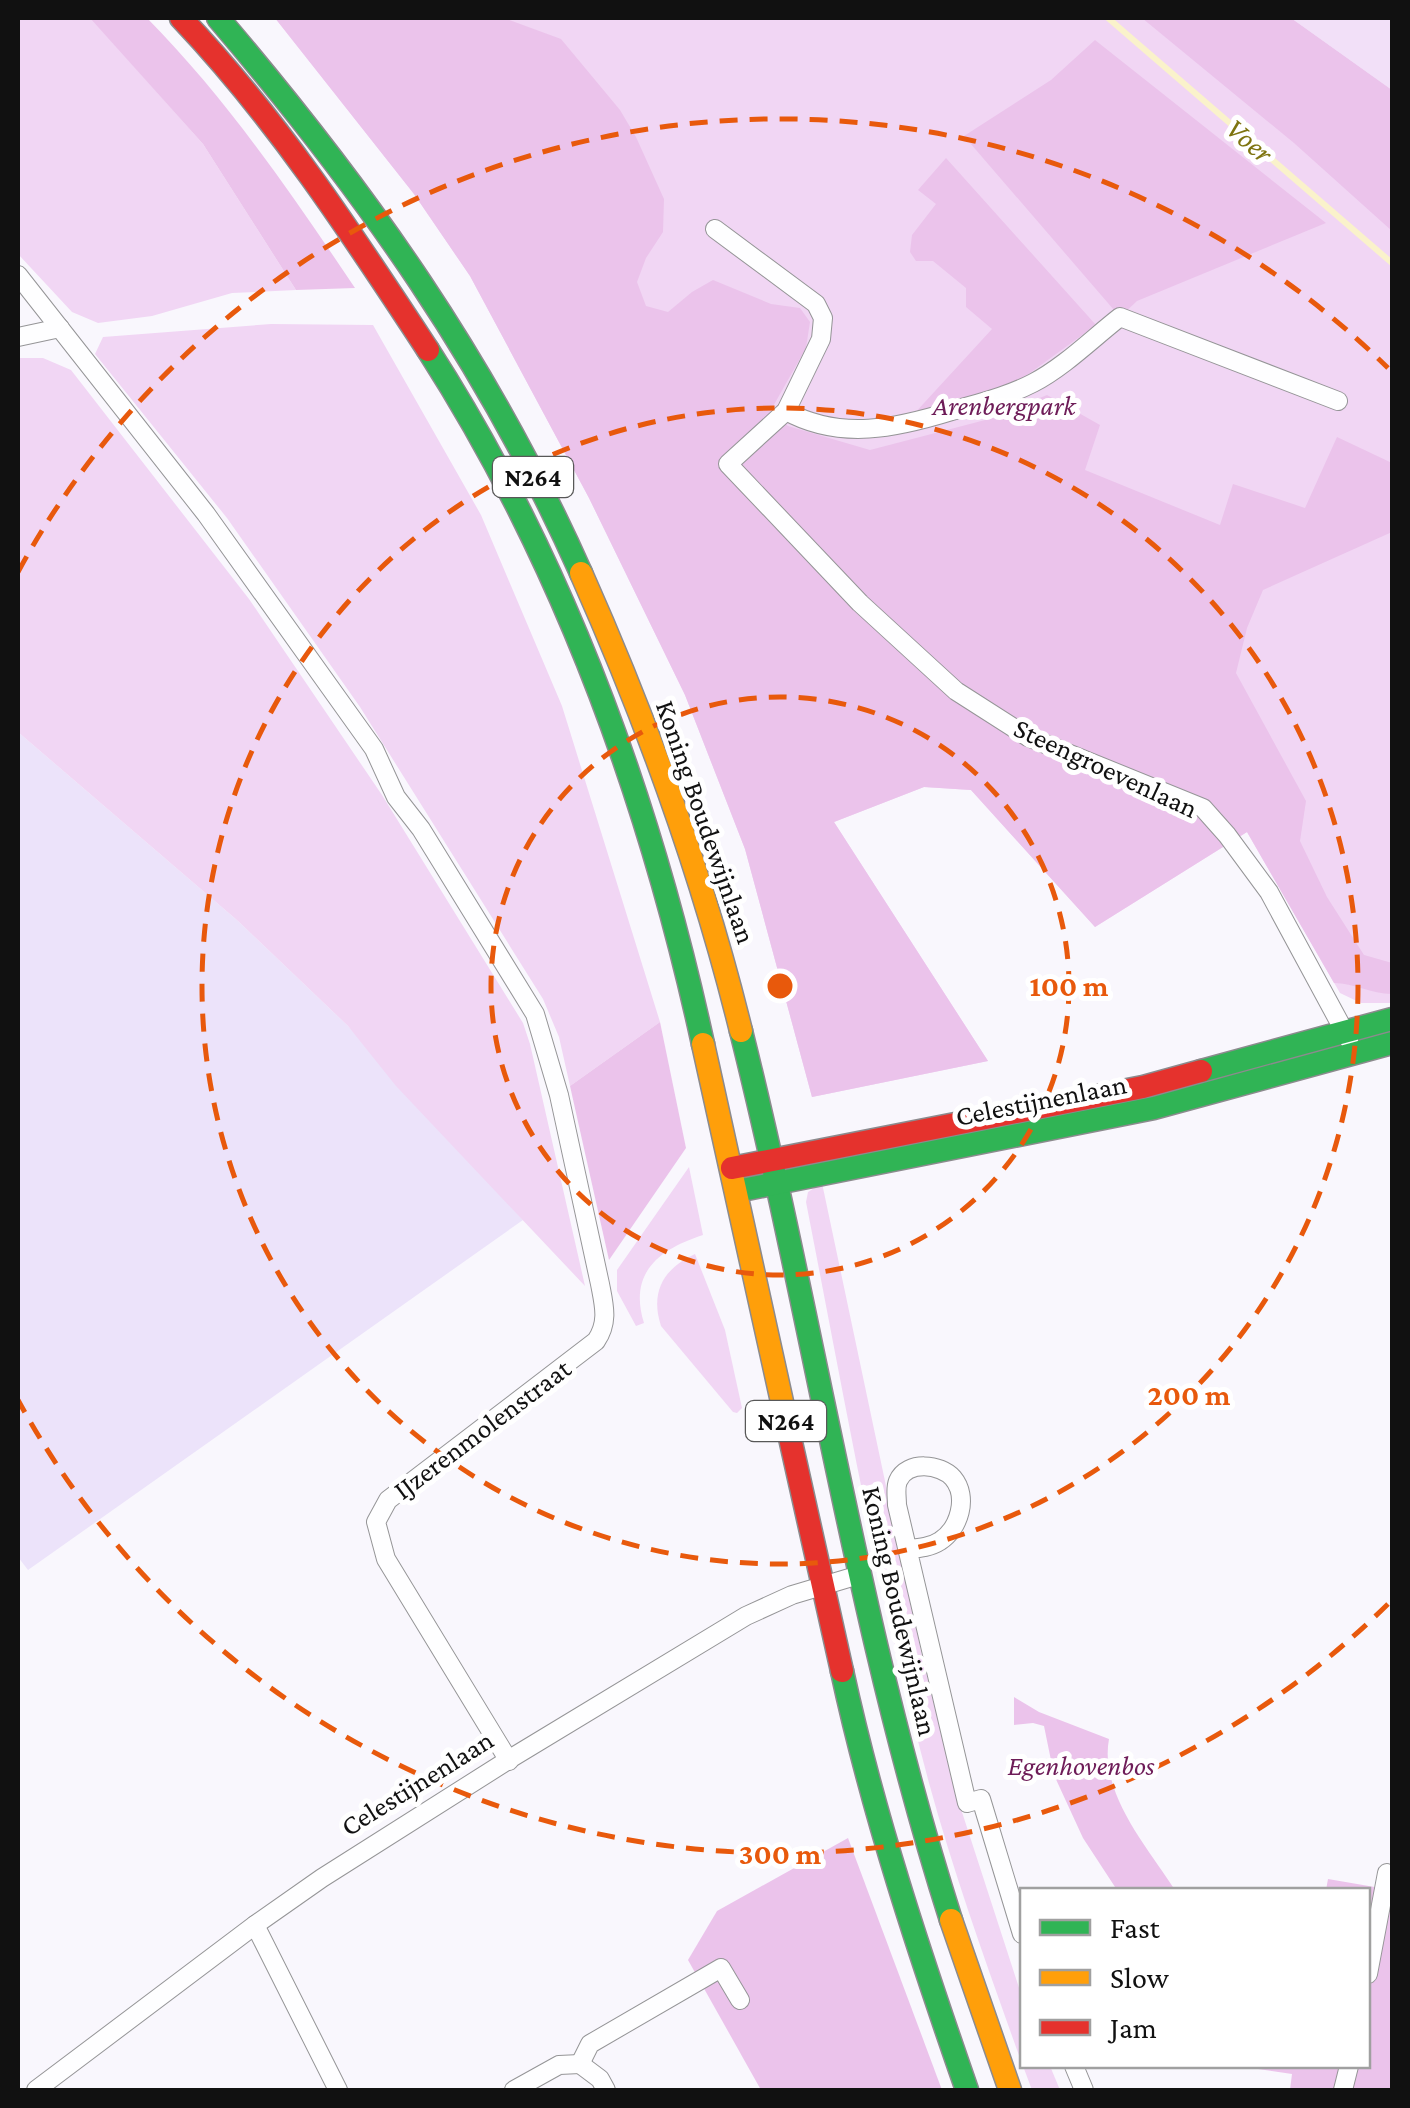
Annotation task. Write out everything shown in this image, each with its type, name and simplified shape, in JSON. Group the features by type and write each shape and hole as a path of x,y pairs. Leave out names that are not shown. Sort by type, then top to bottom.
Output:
{"main road":[{"name":"Koning Boudewijnlaan","path":"181,18 206,43 293,151 361,246 431,356 508,486 538,548 618,742 670,906 734,1180 820,1585 885,1848 968,2090"},
{"name":"Koning Boudewijnlaan","path":"218,18 324,144 438,305 537,483 613,650 700,885 733,998 859,1575 927,1848 1010,2090"},
{"name":"Celestijnenlaan","path":"734,1180 771,1158 1143,1087 1392,1019"},
{"name":"Celestijnenlaan","path":"734,1180 776,1182 1154,1108 1392,1042"}],"street":[{"path":"715,229 816,304 823,318 820,339 786,411 802,420 861,430 904,426 989,401 1036,382 1120,317 1338,401"},
{"path":"18,275 60,328 18,337"},
{"name":"IJzerenmolenstraat","path":"60,328 206,514 374,749 396,796 534,1014 558,1095 605,1310 604,1328 596,1341 388,1500 376,1522 386,1559 509,1760"},
{"name":"Steengroevenlaan","path":"786,411 728,464 860,603 956,691 1028,737 1202,808 1269,892 1346,1031"},
{"path":"1346,1031 1354,1054"},
{"path":"909,1550 938,1542 956,1523 960,1490 950,1474 941,1469 912,1468 896,1484 902,1528 967,1803 981,1799 1020,1927"},
{"name":"Celestijnenlaan","path":"36,2090 255,1924 509,1760 746,1616 820,1585 859,1575"},
{"path":"1370,1964 1388,1873"},
{"path":"255,1924 338,2090"},
{"path":"580,2064 590,2044 728,1963 740,2000"},
{"path":"514,2090 559,2065 580,2064 600,2079 606,2090"}],"shaded area":[{"path":"1291,18 1392,18 1392,90"},
{"path":"18,732 238,921 348,1026 523,1220 28,1570 18,1557"}],"green space":[{"path":"18,18 91,18 203,144 296,290 232,293 152,316 98,323 72,312 18,254"},
{"path":"90,18 147,18 231,114 355,288 296,290 203,144"},
{"name":"Arenbergpark","path":"275,18 1392,18 1392,1003 1361,1003 1340,993 1247,832 1095,927 971,790 924,787 834,822 988,1061 812,1097 745,849 685,695 589,498 470,276 414,194"},
{"path":"275,18 504,18 561,39 620,110 664,199 663,232 646,258 637,282 646,306 668,312 713,280 771,304 800,308 810,322 806,348 771,410 788,426 870,450 989,419 1047,395 1100,425 1085,470 1220,525 1233,484 1305,508 1337,437 1392,463 1392,532 1263,590 1247,628 1236,673 1306,801 1300,841 1327,897 1364,955 1392,963 1392,994 1334,983 1247,832 1095,927 971,790 924,787 834,822 988,1061 812,1097 745,849 685,695 589,498 470,276 414,194"},
{"path":"1142,18 1291,18 1392,90 1392,231 1294,143"},
{"path":"1095,40 1326,223 1137,301 1120,317 964,136 1051,80"},
{"path":"946,158 1096,325 1023,378 986,395 913,415 992,329 966,307 966,288 933,261 916,261 910,252 912,235 936,204 918,190"},
{"path":"271,324 373,325 481,515 562,706 660,1022 570,1086 559,1037 543,999 360,707 227,518 95,354 103,337"},
{"path":"18,358 43,358 71,370 249,599 382,795 523,1023 585,1286 396,1086 348,1026 238,921 18,732"},
{"path":"660,1022 686,1148 609,1260 570,1086"},
{"path":"689,1167 703,1235 673,1247 651,1265 640,1290 644,1323 636,1326 617,1291 617,1270"},
{"path":"822,1183 923,1661 961,1809 1020,1991 1020,2058 939,1819 911,1711 863,1494 806,1202 808,1192"},
{"path":"695,1254 725,1330 742,1408 737,1413 661,1326 657,1303 662,1283 667,1274"},
{"name":"Egenhovenbos","path":"1014,1697 1039,1712 1109,1739 1111,1779 1118,1799 1174,1888 1116,1888 1083,1838 1054,1775 1044,1726 1014,1725"},
{"path":"848,1838 942,2090 761,2090 688,1960 717,1911"},
{"path":"1328,1879 1392,1890 1392,2090 1290,2090 1292,2074 1251,2068 1370,2068 1370,1888 1326,1888"},
{"path":"1024,2068 1051,2068 1060,2090 1032,2090"}],"waterway":[{"name":"Voer","path":"1108,18 1392,263"}],"traffic: fast":[{"path":"218,18 324,149 420,282 506,422 581,573"},
{"path":"428,350 520,513 596,685 657,863 703,1044"},
{"path":"1201,1071 1392,1019"},
{"path":"741,1031 889,1700 951,1920"},
{"path":"737,1191 1154,1108 1392,1043"},
{"path":"842,1671 898,1882 967,2090"}],"traffic: slow":[{"path":"581,573 671,798 709,914 741,1031"},
{"path":"703,1044 788,1429"},
{"path":"951,1920 1010,2090"}],"traffic: jam":[{"path":"181,18 281,137 428,350"},
{"path":"732,1168 1143,1087 1201,1071"},
{"path":"788,1429 842,1671"}]}
